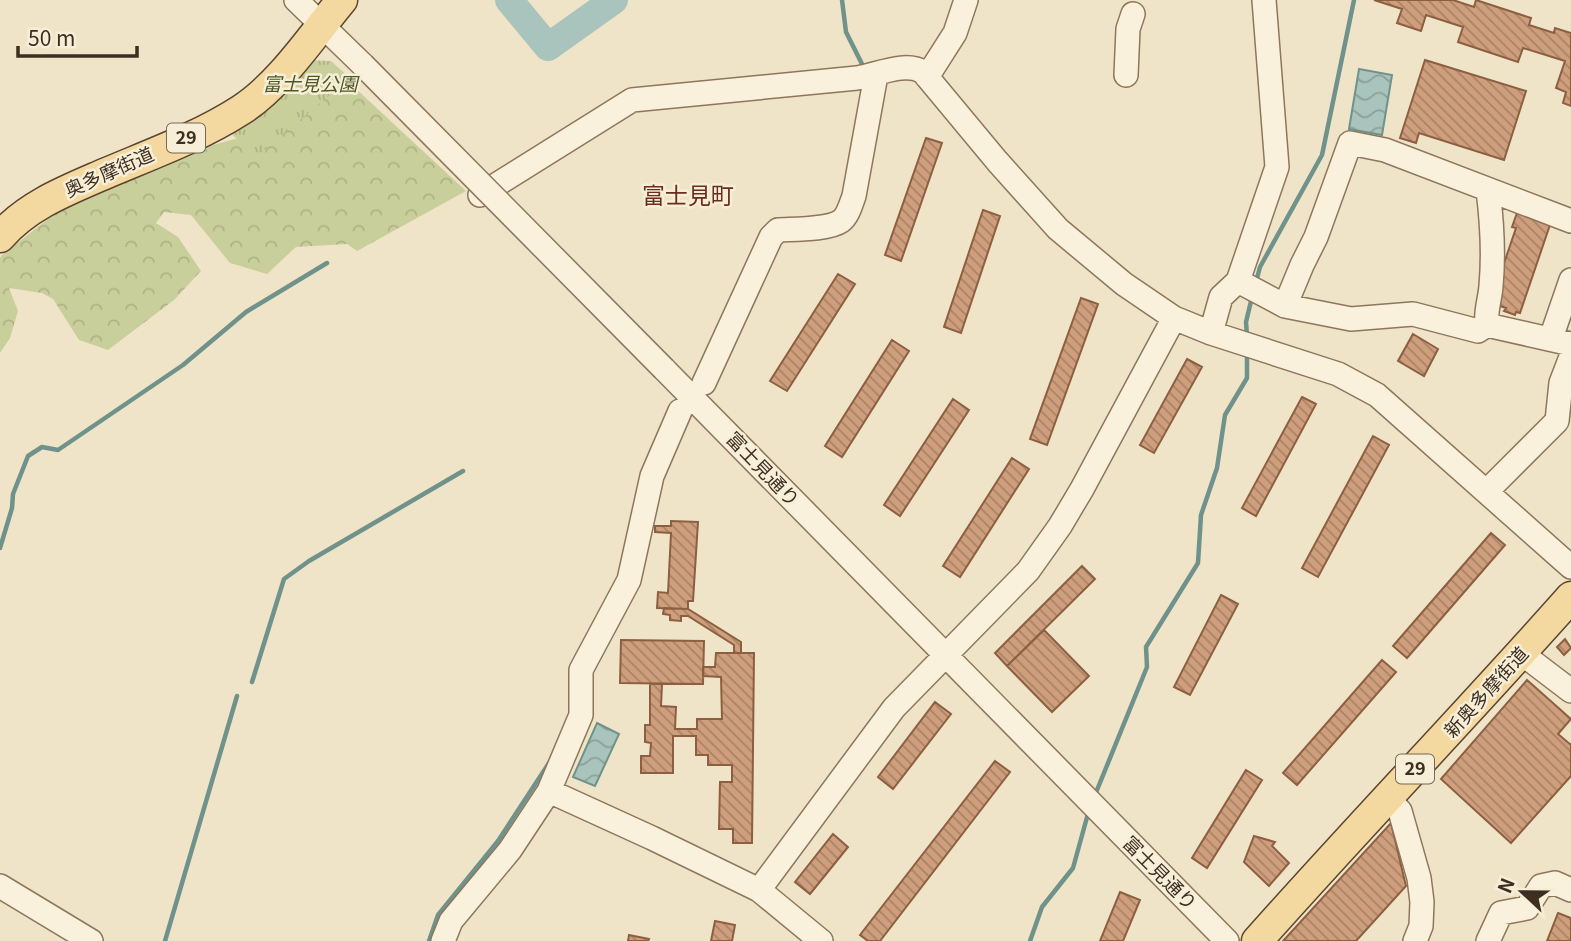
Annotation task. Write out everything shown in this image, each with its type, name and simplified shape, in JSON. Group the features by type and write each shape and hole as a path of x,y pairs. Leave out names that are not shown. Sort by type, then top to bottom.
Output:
{"main road":[{"name":"奥多摩街道","path":"0,237 15,222 56,195 204,130 240,111 259,97 342,0"},
{"name":"新奥多摩街道","path":"1257,941 1571,597"}],"street":[{"name":"富士見通り","path":"296,0 1227,941"},
{"path":"927,77 955,33 966,0"},
{"path":"1248,287 1277,167 1264,0"},
{"path":"1126,75 1128,29 1133,14"},
{"path":"480,195 632,100 867,77 906,66 916,68 927,77 1058,229 1124,284 1174,318 1211,333 1338,374 1377,395 1571,566"},
{"path":"704,383 771,237 778,230 820,227 841,222 848,211 854,196 867,77"},
{"path":"1285,306 1301,265 1316,237 1340,142 1385,150 1571,221"},
{"path":"1487,326 1493,249 1488,190"},
{"path":"1211,333 1221,297 1248,287 1285,306 1351,319 1413,314 1478,331 1487,326 1561,341 1571,280"},
{"path":"759,890 894,708 1028,570 1060,526 1174,318"},
{"path":"1487,491 1557,422 1561,383 1571,356"},
{"path":"443,941 451,921 510,850 549,791 581,715 581,670 586,647 629,580 622,558 652,476 680,411"},
{"path":"1521,653 1571,691"},
{"path":"549,791 759,890 821,941"},
{"path":"1388,798 1400,811 1419,878 1421,926 1415,941"},
{"path":"1488,941 1501,913 1527,908 1541,886 1555,883 1571,890"},
{"path":"0,886 91,941"}],"green space":[{"name":"富士見公園","path":"303,60 331,61 350,78 257,156 224,128"},
{"path":"326,61 466,191 357,251 347,244 296,247 267,274 230,263 191,215 164,212 156,223 178,237 201,271 174,300 108,350 79,340 53,299 42,293 9,288 18,311 10,338 0,353 2,255 67,204 198,149 246,136"}],"water":[{"path":"1359,69 1392,75 1382,135 1349,129"},
{"path":"597,723 619,734 595,786 573,777"}],"building":[{"path":"1374,0 1453,0 1474,7 1476,0 1531,18 1529,25 1554,33 1555,28 1571,33 1571,106 1563,103 1566,92 1556,88 1565,61 1523,48 1518,62 1458,42 1463,27 1426,15 1421,31 1397,23 1402,9"},
{"path":"1425,60 1526,91 1504,160 1419,133 1416,143 1400,138"},
{"path":"926,138 942,143 901,261 885,255"},
{"path":"1516,207 1552,219 1520,313 1516,312 1515,315 1497,305 1503,286 1497,284 1516,228 1512,227 1517,213 1514,212"},
{"path":"983,210 1000,216 961,333 944,327"},
{"path":"838,274 855,284 787,391 770,381"},
{"path":"1081,298 1098,304 1047,445 1030,439"},
{"path":"1413,334 1438,349 1424,376 1398,361"},
{"path":"892,340 909,351 842,457 825,446"},
{"path":"1187,359 1202,367 1154,453 1140,445"},
{"path":"1302,397 1316,404 1256,516 1242,508"},
{"path":"953,399 969,410 900,516 884,505"},
{"path":"1373,436 1389,445 1318,577 1302,568"},
{"path":"1012,458 1029,469 960,577 943,566"},
{"path":"671,521 698,522 693,601 688,601 688,609 657,608 658,592 668,593 671,533 655,532 655,526 671,526"},
{"path":"1491,533 1505,545 1407,658 1393,646"},
{"path":"1082,566 1095,579 1007,666 995,653"},
{"path":"1221,595 1238,604 1190,695 1174,687"},
{"path":"664,608 688,609 741,642 741,653 734,653 734,645 688,616 681,616 681,621 670,620 670,615 663,614"},
{"path":"1044,630 1089,676 1052,712 1007,666"},
{"path":"1565,639 1571,648 1564,655 1557,647"},
{"path":"621,640 704,641 703,684 620,683"},
{"path":"716,653 754,653 752,843 733,843 733,829 719,829 720,782 732,782 732,765 708,765 708,755 696,755 696,736 673,736 673,773 641,773 641,756 650,756 651,743 645,742 645,725 650,725 650,684 662,684 661,706 676,707 675,729 697,729 697,719 722,719 721,677 703,676 703,667 715,667"},
{"path":"1382,660 1396,672 1297,785 1283,773"},
{"path":"1527,680 1571,719 1558,734 1571,745 1571,776 1511,843 1441,779"},
{"path":"935,702 951,714 893,789 878,777"},
{"path":"995,761 1010,772 880,941 868,941 860,935"},
{"path":"1246,770 1262,780 1207,868 1192,858"},
{"path":"1391,823 1406,886 1356,941 1283,941"},
{"path":"833,834 848,847 810,894 795,882"},
{"path":"1254,836 1275,842 1272,846 1289,863 1269,886 1244,862"},
{"path":"1120,892 1140,900 1123,941 1100,941"},
{"path":"1558,913 1571,918 1571,941 1547,941"},
{"path":"715,921 735,925 732,941 711,941"},
{"path":"629,935 649,939 628,941"}],"waterway":[{"path":"509,0 548,47 614,0"},
{"path":"842,0 846,32 865,70"},
{"path":"1256,282 1260,267 1322,155 1354,0"},
{"path":"0,548 12,508 13,494 28,456 42,447 58,450 183,365 246,312 327,263"},
{"path":"1247,336 1246,322 1252,297"},
{"path":"1095,795 1147,667 1146,647 1198,563 1201,515 1217,468 1225,415 1247,378 1247,352"},
{"path":"252,682 284,579 309,561 463,471"},
{"path":"165,941 237,696"},
{"path":"429,941 438,915 498,841 549,763"},
{"path":"1030,941 1042,907 1073,868 1089,810"}],"district":[{"name":"富士見町","path":"688,196"}]}
